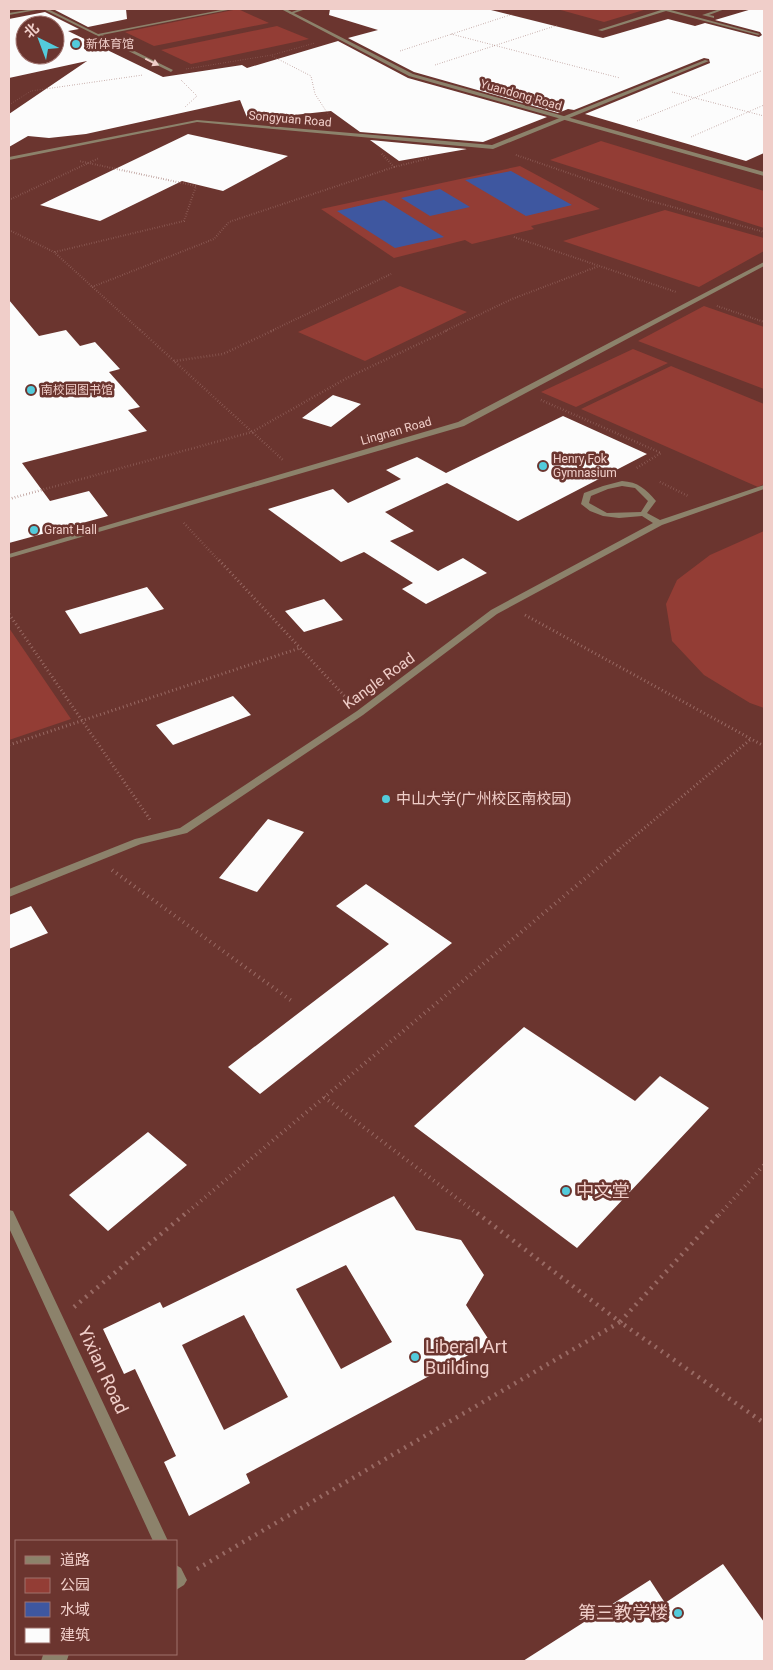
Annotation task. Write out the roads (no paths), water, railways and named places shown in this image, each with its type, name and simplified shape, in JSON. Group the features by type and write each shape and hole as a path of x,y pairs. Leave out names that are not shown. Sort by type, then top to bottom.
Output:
{"street":[{"path":"9,14 40,9"},
{"path":"45,9 171,71"},
{"path":"98,35 231,9"},
{"name":"Yuandong Road","path":"283,9 411,75 764,174"},
{"path":"291,13 304,9"},
{"path":"600,30 664,9 758,34"},
{"path":"694,17 723,9"},
{"path":"704,15 764,32"},
{"name":"Songyuan Road","path":"9,159 197,121 493,147 707,62"},
{"name":"Lingnan Road","path":"9,556 170,507 461,424 764,264"},
{"path":"643,514 652,501 644,490 630,483 614,484 587,495 585,504 599,514 614,517 643,514 659,523"},
{"name":"Kangle Road","path":"9,893 139,841 183,831 360,713 494,612 659,523 764,487"},
{"name":"Yixian Road","path":"9,1215 161,1540"}],"water":[{"path":"511,171 572,205 526,216 465,180"},
{"path":"440,189 470,207 430,216 401,198"},
{"path":"384,200 444,237 395,248 337,211"}],"place":[{"name":"新体育馆","path":"76,44"},
{"name":"南校园图书馆","path":"31,390"},
{"name":"Henry Fok Gymnasium","path":"543,466"},
{"name":"Grant Hall","path":"34,530"},
{"name":"中山大学(广州校区南校园)","path":"386,799"},
{"name":"中文堂","path":"566,1191"},
{"name":"Liberal Art Building","path":"415,1357"},
{"name":"第三教学楼","path":"678,1613"}]}
